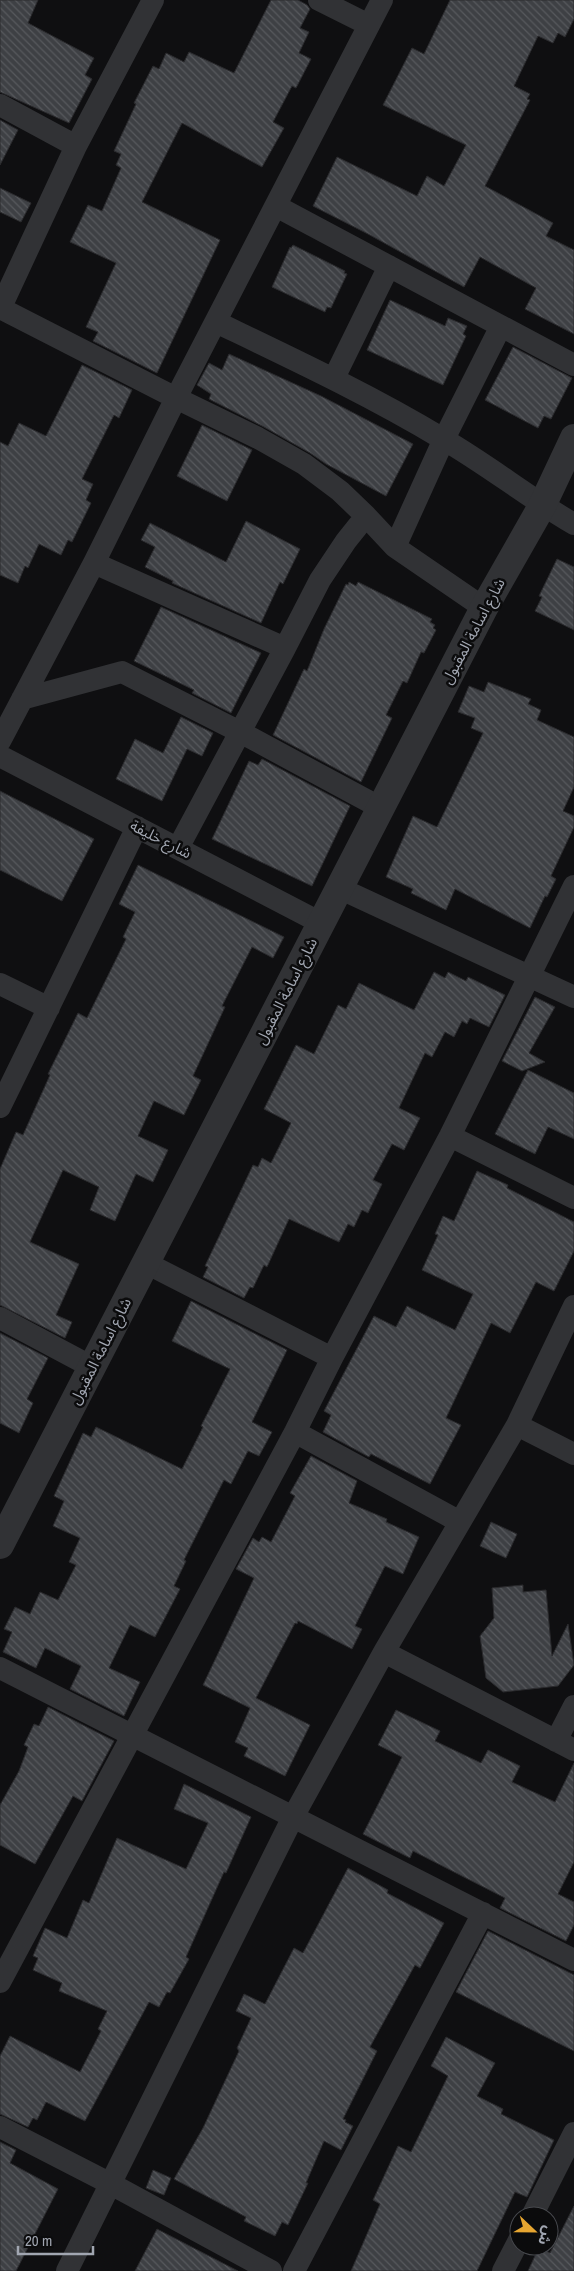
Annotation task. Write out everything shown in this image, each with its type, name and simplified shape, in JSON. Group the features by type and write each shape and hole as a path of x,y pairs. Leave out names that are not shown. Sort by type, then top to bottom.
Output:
{"street":[{"path":"153,0 76,146 0,308 258,438 304,464 340,491 395,547 484,608"},
{"path":"319,0 369,25"},
{"path":"0,741 94,564 176,398 382,0"},
{"path":"0,105 76,146"},
{"path":"276,206 574,365"},
{"path":"334,378 389,266"},
{"path":"216,322 334,378 444,440 542,506 574,524"},
{"path":"395,547 444,440 501,326"},
{"name":"شارع اسامة المقبول","path":"0,1545 484,608 542,506 574,438"},
{"path":"178,848 320,580 346,541 366,516"},
{"path":"94,564 285,648"},
{"path":"22,698 122,672 240,732 381,808"},
{"name":"شارع خليفة","path":"0,756 321,923"},
{"path":"0,1107 138,827"},
{"path":"0,1982 295,1432 332,1358 450,1136 574,886"},
{"path":"340,888 529,974 574,997"},
{"path":"0,984 49,1008"},
{"path":"450,1136 574,1198"},
{"path":"146,1263 332,1358"},
{"path":"67,2271 293,1817 384,1652 516,1425 574,1306"},
{"path":"0,1318 92,1367"},
{"path":"516,1425 574,1454"},
{"path":"295,1432 460,1522"},
{"path":"384,1652 565,1745 574,1706"},
{"path":"0,1668 574,1960"},
{"path":"294,2271 483,1913"},
{"path":"0,2127 111,2184 271,2271"},
{"path":"537,2206 574,2133"},
{"path":"503,2271 511,2256"}],"building":[{"path":"0,0 38,0 28,23 94,58 85,75 92,79 69,123 0,92"},
{"path":"271,0 298,0 310,9 300,28 309,32 299,53 311,59 296,88 292,86 273,122 284,128 262,167 182,123 142,202 220,240 157,373 93,341 98,332 86,327 116,263 70,242 88,205 102,211 121,168 116,165 121,154 114,151 136,104 134,103 153,66 159,69 166,53 184,62 189,52 234,73"},
{"path":"450,0 574,0 574,19 565,37 558,33 553,43 538,36 514,86 530,94 527,99 530,100 485,186 553,223 546,236 574,250 574,334 525,309 536,288 480,257 464,287 313,206 337,157 417,196 427,176 444,186 466,145 383,105 412,48 424,54"},
{"path":"0,120 18,130 0,165"},
{"path":"0,188 31,203 21,222 0,212"},
{"path":"293,245 345,271 344,273 347,274 331,308 327,307 325,312 272,287 290,247"},
{"path":"390,300 445,326 448,318 467,326 463,334 466,336 443,385 367,350"},
{"path":"513,347 572,378 551,419 544,416 538,428 485,400"},
{"path":"229,354 321,396 413,444 386,496 326,464 264,427 209,399 211,394 197,385 209,363 222,370"},
{"path":"82,365 132,390 119,418 114,415 82,479 93,484 86,500 91,503 72,542 68,540 61,555 39,544 28,568 25,566 18,583 0,575 0,442 8,446 19,423 46,436"},
{"path":"202,425 252,450 227,501 177,476"},
{"path":"246,521 300,549 283,584 280,582 261,623 172,583 173,581 145,567 155,547 141,540 150,523 226,562"},
{"path":"557,559 574,567 574,630 535,611 542,597 539,596"},
{"path":"349,582 356,586 358,582 432,619 430,622 435,625 433,628 436,630 424,653 421,652 407,683 403,681 386,715 392,718 361,782 273,735 304,669 307,671 324,629 346,584 348,585"},
{"path":"161,607 261,653 231,713 192,693 194,690 134,661"},
{"path":"488,682 531,699 528,704 541,710 537,720 574,737 574,787 563,811 574,816 574,827 551,876 556,879 547,897 545,896 530,928 455,889 446,910 411,893 413,889 386,877 413,816 437,827 483,733 471,728 475,718 458,712 469,686 484,692"},
{"path":"181,717 213,733 202,756 187,749 162,801 116,779 135,739 163,753"},
{"path":"262,759 350,806 312,886 212,839 249,761 258,765"},
{"path":"0,791 94,839 62,901 0,870"},
{"path":"138,865 284,937 273,958 252,947 222,1006 225,1007 193,1076 201,1080 184,1115 154,1101 138,1136 168,1150 153,1182 136,1174 115,1221 90,1210 99,1187 63,1170 30,1242 79,1264 56,1315 72,1322 65,1338 0,1305 0,1169 16,1132 23,1135 50,1075 48,1074 78,1013 87,1018 126,939 123,937 135,912 119,904"},
{"path":"434,972 445,978 448,972 466,981 468,977 505,995 489,1027 470,1018 467,1024 462,1021 454,1037 445,1032 432,1057 425,1053 399,1108 420,1118 404,1150 392,1144 373,1180 382,1184 368,1213 362,1210 354,1227 348,1224 339,1242 289,1219 267,1267 264,1265 253,1288 250,1287 244,1298 203,1277 208,1267 205,1266 253,1165 258,1167 262,1158 271,1163 291,1123 264,1109 296,1045 314,1054 338,1005 346,1009 359,983 414,1010"},
{"path":"535,997 555,1007 529,1053 545,1062 522,1071 502,1061"},
{"path":"528,1070 574,1093 574,1139 548,1127 535,1154 495,1134"},
{"path":"477,1171 508,1185 507,1188 574,1222 574,1251 554,1291 536,1282 510,1333 491,1323 446,1418 461,1425 430,1484 371,1454 369,1457 323,1432 331,1415 324,1411 374,1316 396,1327 407,1306 455,1330 473,1294 422,1270 438,1235 435,1234 443,1216 454,1221"},
{"path":"191,1301 287,1350 252,1422 272,1432 259,1456 248,1451 231,1484 224,1480 184,1560 186,1561 174,1586 180,1589 155,1637 130,1625 109,1668 140,1682 124,1716 70,1689 81,1666 45,1648 36,1668 3,1652 12,1632 4,1629 15,1607 30,1614 40,1592 58,1600 76,1565 69,1562 80,1538 53,1526 64,1501 54,1496 83,1433 91,1437 96,1427 182,1469 230,1369 172,1341"},
{"path":"0,1333 48,1358 27,1399 33,1403 19,1433 0,1423"},
{"path":"311,1456 357,1481 349,1503 387,1519 386,1522 419,1537 403,1574 385,1566 355,1626 362,1629 352,1649 298,1621 297,1624 295,1623 256,1698 310,1725 285,1776 244,1756 248,1748 235,1742 250,1708 203,1685 254,1578 236,1569 253,1538 259,1542 262,1537 271,1542 295,1496 290,1493"},
{"path":"491,1522 517,1534 506,1558 480,1546"},
{"path":"523,1585 523,1592 546,1590 552,1656 568,1624 574,1665 558,1686 503,1692 486,1678 480,1636 494,1618 492,1588"},
{"path":"48,1707 114,1741 82,1801 73,1796 35,1864 0,1845 0,1805 19,1771 28,1747 24,1745 34,1724 39,1726"},
{"path":"396,1710 440,1731 435,1741 481,1763 488,1750 520,1766 512,1782 555,1802 574,1763 574,1862 558,1894 574,1902 574,1925 566,1941 500,1908 505,1898 413,1851 410,1858 363,1834 402,1757 378,1745"},
{"path":"184,1784 251,1817 186,1957 189,1959 170,1993 167,1992 159,2007 149,2002 85,2121 46,2102 37,2120 33,2118 28,2127 0,2114 0,2056 10,2036 80,2072 101,2031 98,2029 107,2011 59,1991 62,1983 33,1970 38,1958 33,1956 45,1928 67,1938 83,1900 89,1903 117,1838 186,1869 208,1823 174,1809"},
{"path":"348,1868 388,1890 387,1893 444,1923 420,1968 415,1965 370,2047 377,2051 343,2119 353,2126 341,2150 324,2141 306,2183 308,2183 288,2225 282,2222 275,2236 244,2221 246,2217 174,2179 203,2128 239,2051 237,2048 251,2018 236,2011 244,1994 265,2004 294,1948 303,1953"},
{"path":"488,1931 574,1975 574,2051 456,1992"},
{"path":"446,2037 495,2063 477,2096 503,2109 501,2114 554,2140 527,2197 515,2192 477,2271 351,2271 380,2204 373,2200 398,2146 411,2152 448,2076 431,2066"},
{"path":"0,2142 16,2150 10,2163 58,2189 16,2271 0,2271"},
{"path":"153,2170 171,2178 164,2195 146,2188"},
{"path":"574,2206 574,2271 528,2271 535,2256 559,2256 559,2235"},
{"path":"157,2229 238,2271 135,2271"}]}
